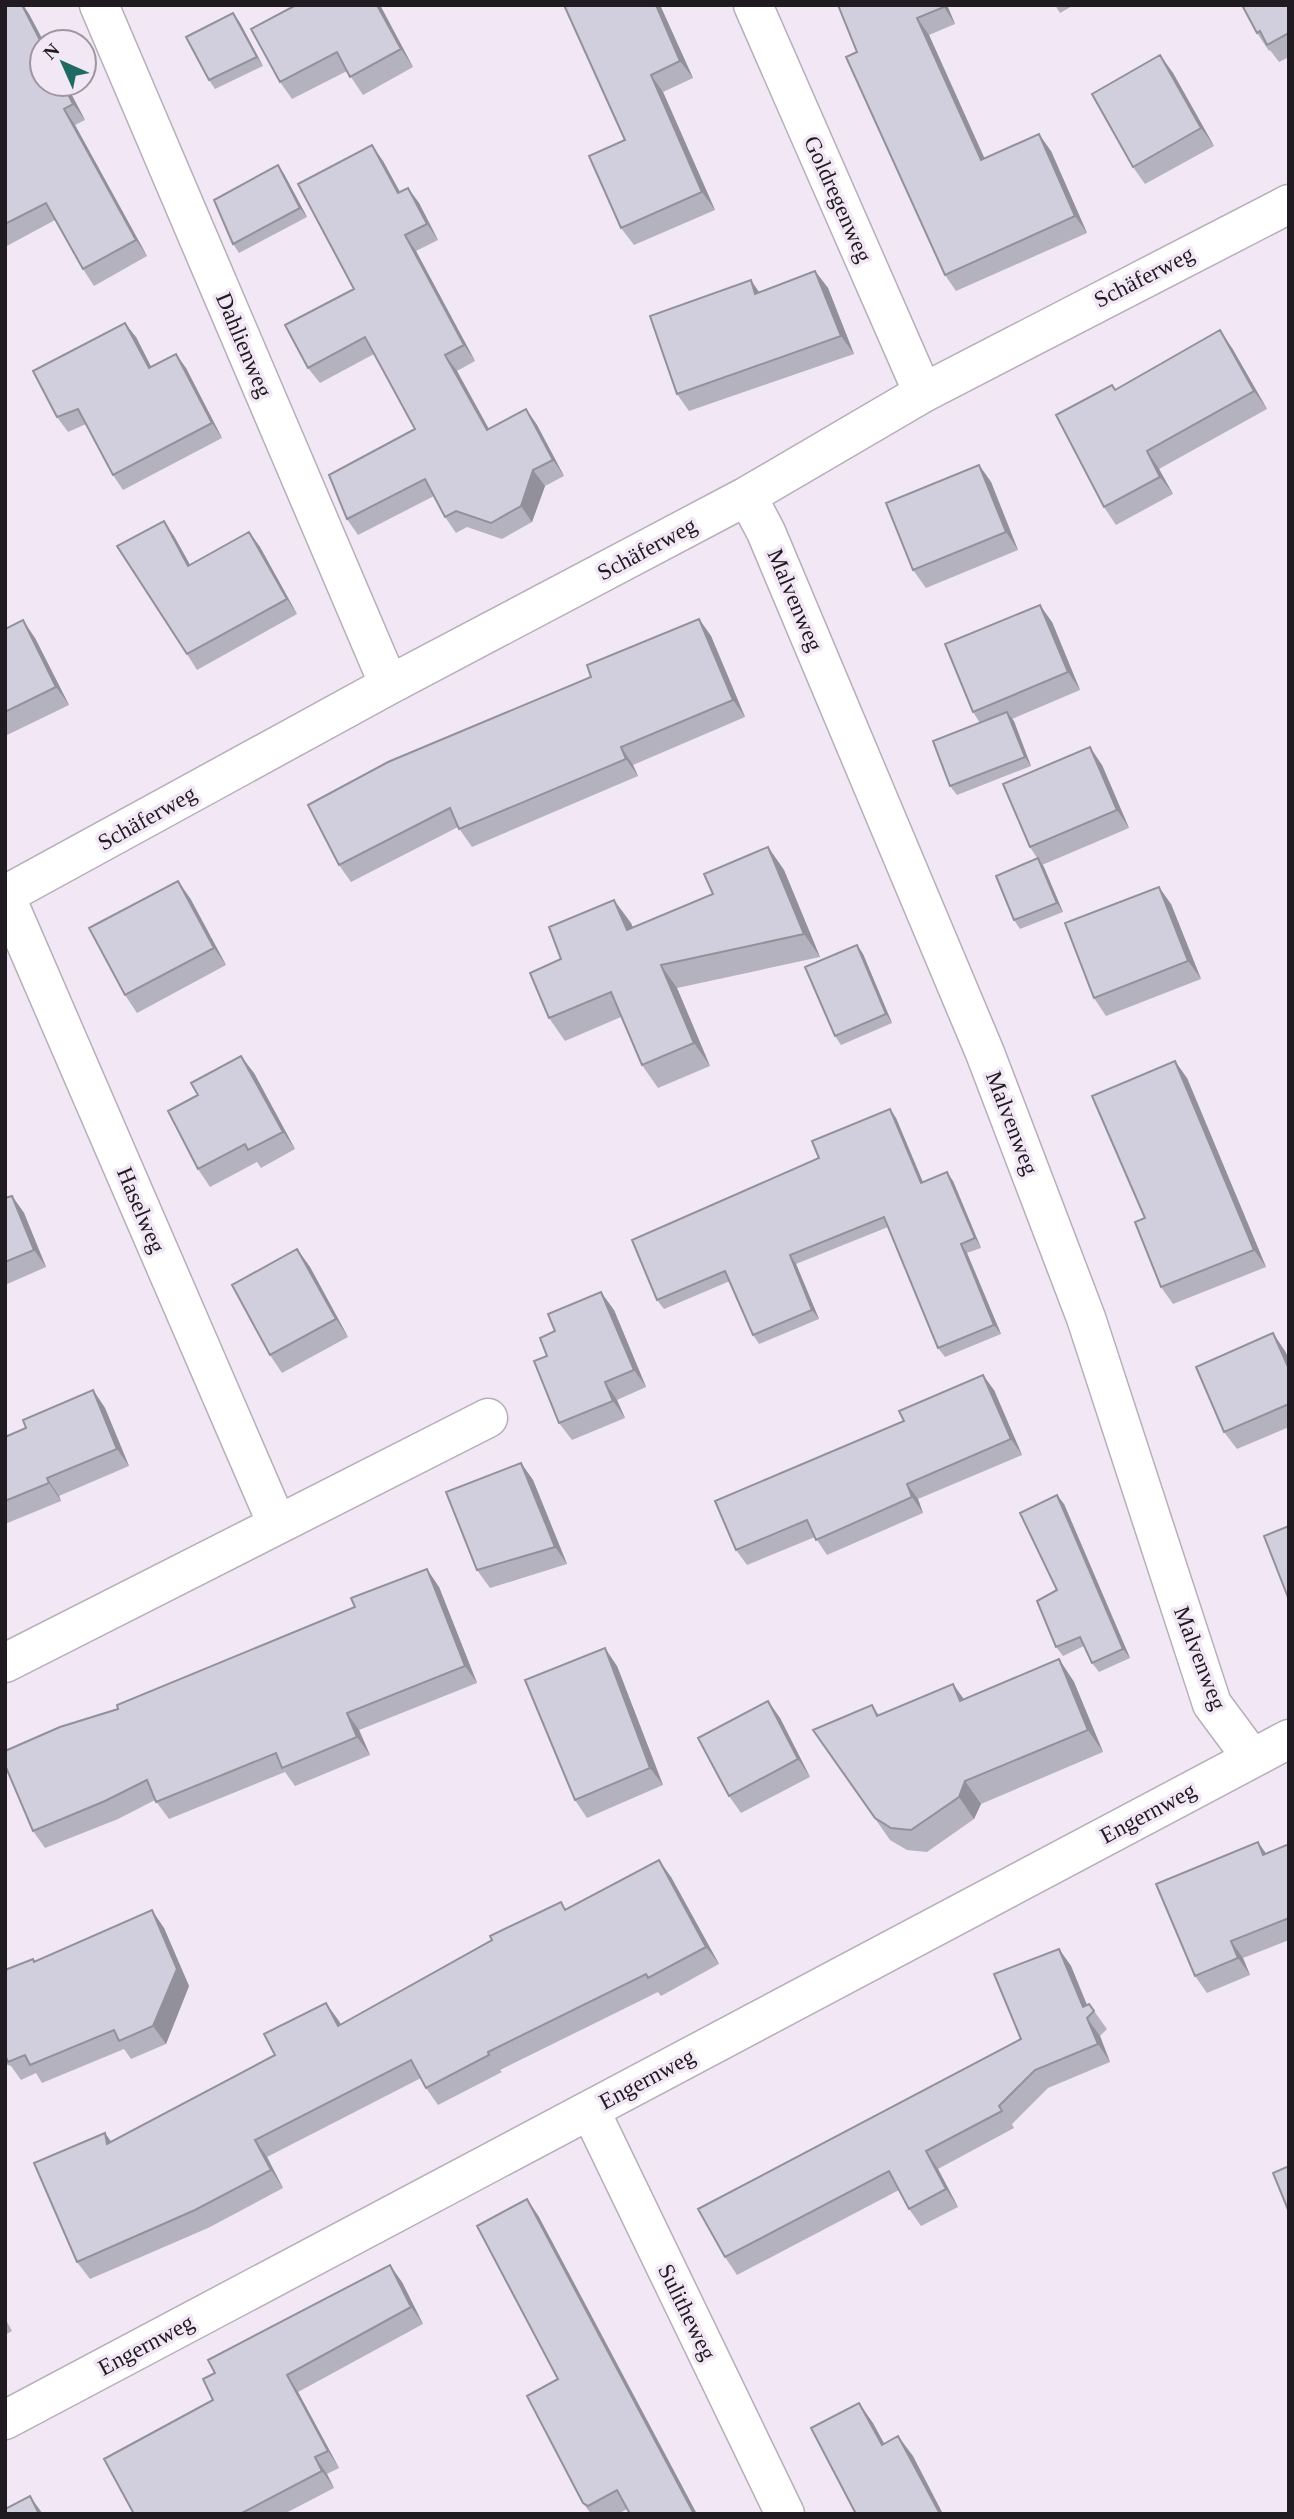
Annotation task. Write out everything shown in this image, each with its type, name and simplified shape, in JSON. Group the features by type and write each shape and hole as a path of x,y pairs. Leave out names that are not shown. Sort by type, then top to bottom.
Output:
{"street":[{"name":"Dahlienweg","path":"99,5 389,685"},
{"name":"Goldregenweg","path":"754,5 923,393"},
{"name":"Schäferweg","path":"5,895 389,685 747,496 923,393 1289,204"},
{"name":"Malvenweg","path":"747,496 766,532 985,1053 1086,1318 1212,1704 1252,1758"},
{"name":"Haselweg","path":"5,895 277,1524"},
{"path":"5,1663 488,1418"},
{"name":"Engernweg","path":"5,2420 1289,1739"},
{"name":"Sulitheweg","path":"590,2110 785,2514"}],"building":[{"path":"5,5 22,5 34,28 28,28 28,98 70,98 73,104 64,109 136,240 83,269 46,203 5,224"},
{"path":"296,5 377,5 401,49 350,77 337,52 280,82 251,29"},
{"path":"564,5 656,5 680,61 651,75 702,192 621,228 589,156 625,140"},
{"path":"838,5 943,5 944,7 917,18 981,160 1039,134 1075,216 945,275 846,57 857,52"},
{"path":"1242,5 1289,5 1289,33 1267,45 1260,31 1257,33"},
{"path":"233,13 257,57 209,80 186,37"},
{"path":"1160,55 1201,128 1133,167 1092,94"},
{"path":"372,145 398,193 408,188 427,224 405,235 464,345 445,355 487,430 526,409 553,460 533,470 521,506 491,523 456,511 445,517 425,479 347,519 329,475 415,429 365,337 308,368 285,325 354,289 298,184"},
{"path":"278,165 300,208 233,244 214,200"},
{"path":"815,271 841,336 677,394 650,316 751,280 755,294"},
{"path":"125,323 149,368 176,354 212,423 113,475 78,409 57,417 33,371"},
{"path":"1220,330 1254,391 1147,451 1160,477 1104,507 1056,415 1112,385 1115,390"},
{"path":"979,465 1006,532 913,570 886,503"},
{"path":"164,521 188,566 249,532 287,599 187,654 117,546"},
{"path":"1040,605 1068,672 973,712 945,644"},
{"path":"699,619 733,700 621,747 626,759 459,829 450,808 339,865 308,805 388,762 591,677 587,665"},
{"path":"23,620 56,687 5,712 5,629"},
{"path":"1007,712 1025,757 950,786 933,741"},
{"path":"1090,747 1117,810 1030,847 1003,784"},
{"path":"768,847 804,934 661,965 694,1043 642,1065 611,992 549,1018 530,973 561,959 549,927 614,900 627,930 713,894 704,874"},
{"path":"1038,858 1057,903 1014,920 996,876"},
{"path":"178,881 214,948 125,995 89,928"},
{"path":"1159,887 1188,961 1094,998 1065,923"},
{"path":"857,945 886,1014 835,1036 805,967"},
{"path":"241,1056 283,1132 248,1150 245,1144 198,1169 168,1111 198,1095 191,1083"},
{"path":"1175,1061 1254,1250 1161,1287 1135,1222 1145,1218 1092,1096"},
{"path":"890,1109 921,1183 947,1172 975,1238 961,1244 994,1325 938,1348 884,1217 790,1255 812,1310 753,1335 725,1271 657,1300 632,1240 819,1158 812,1141"},
{"path":"12,1196 34,1250 5,1262 5,1198"},
{"path":"297,1249 336,1319 270,1355 232,1285"},
{"path":"601,1292 634,1370 605,1382 613,1401 559,1423 534,1361 547,1356 540,1338 555,1331 548,1314"},
{"path":"1273,1333 1289,1369 1289,1404 1224,1432 1196,1367"},
{"path":"983,1375 1011,1439 907,1484 912,1497 816,1540 807,1520 736,1550 715,1501 904,1421 899,1411"},
{"path":"93,1390 117,1449 47,1478 49,1483 5,1501 5,1437 26,1428 23,1420"},
{"path":"521,1463 555,1547 477,1570 446,1492"},
{"path":"1057,1495 1123,1649 1092,1663 1080,1637 1056,1647 1037,1601 1057,1590 1020,1513"},
{"path":"1289,1526 1289,1600 1264,1536"},
{"path":"427,1569 465,1666 347,1713 357,1737 282,1768 276,1753 156,1802 147,1780 33,1831 5,1765 5,1751 60,1727 118,1709 117,1705 355,1607 351,1598"},
{"path":"605,1648 650,1768 575,1800 525,1680"},
{"path":"1059,1659 1088,1730 965,1781 959,1797 911,1830 891,1828 875,1818 813,1730 872,1705 877,1716 953,1684 960,1701"},
{"path":"768,1701 798,1759 729,1796 698,1738"},
{"path":"1258,1842 1263,1855 1289,1844 1289,1918 1231,1941 1238,1958 1195,1976 1156,1884"},
{"path":"659,1860 706,1947 648,1978 646,1974 488,2052 489,2055 426,2088 411,2060 255,2140 271,2170 195,2210 77,2262 34,2163 105,2133 107,2144 275,2055 264,2034 326,2003 338,2026 492,1940 490,1936 561,1902 565,1910"},
{"path":"152,1910 177,1969 153,2026 119,2041 114,2030 30,2065 25,2055 8,2062 5,2055 5,1970 33,1959 34,1962"},
{"path":"1059,1949 1083,2007 1089,2004 1094,2011 1087,2018 1098,2044 1035,2070 999,2106 1002,2111 926,2151 946,2189 909,2209 889,2171 725,2257 698,2209 1021,2039 994,1974"},
{"path":"1289,2166 1289,2212 1273,2173"},
{"path":"527,2199 694,2514 630,2514 617,2490 588,2506 583,2503 527,2396 558,2379 477,2226"},
{"path":"390,2265 411,2307 287,2375 328,2451 315,2457 322,2471 240,2514 134,2514 104,2459 213,2400 203,2379 215,2373 208,2360"},
{"path":"859,2403 882,2445 898,2436 940,2514 856,2514 811,2428"},
{"path":"30,2496 39,2514 5,2514 5,2509"}]}
